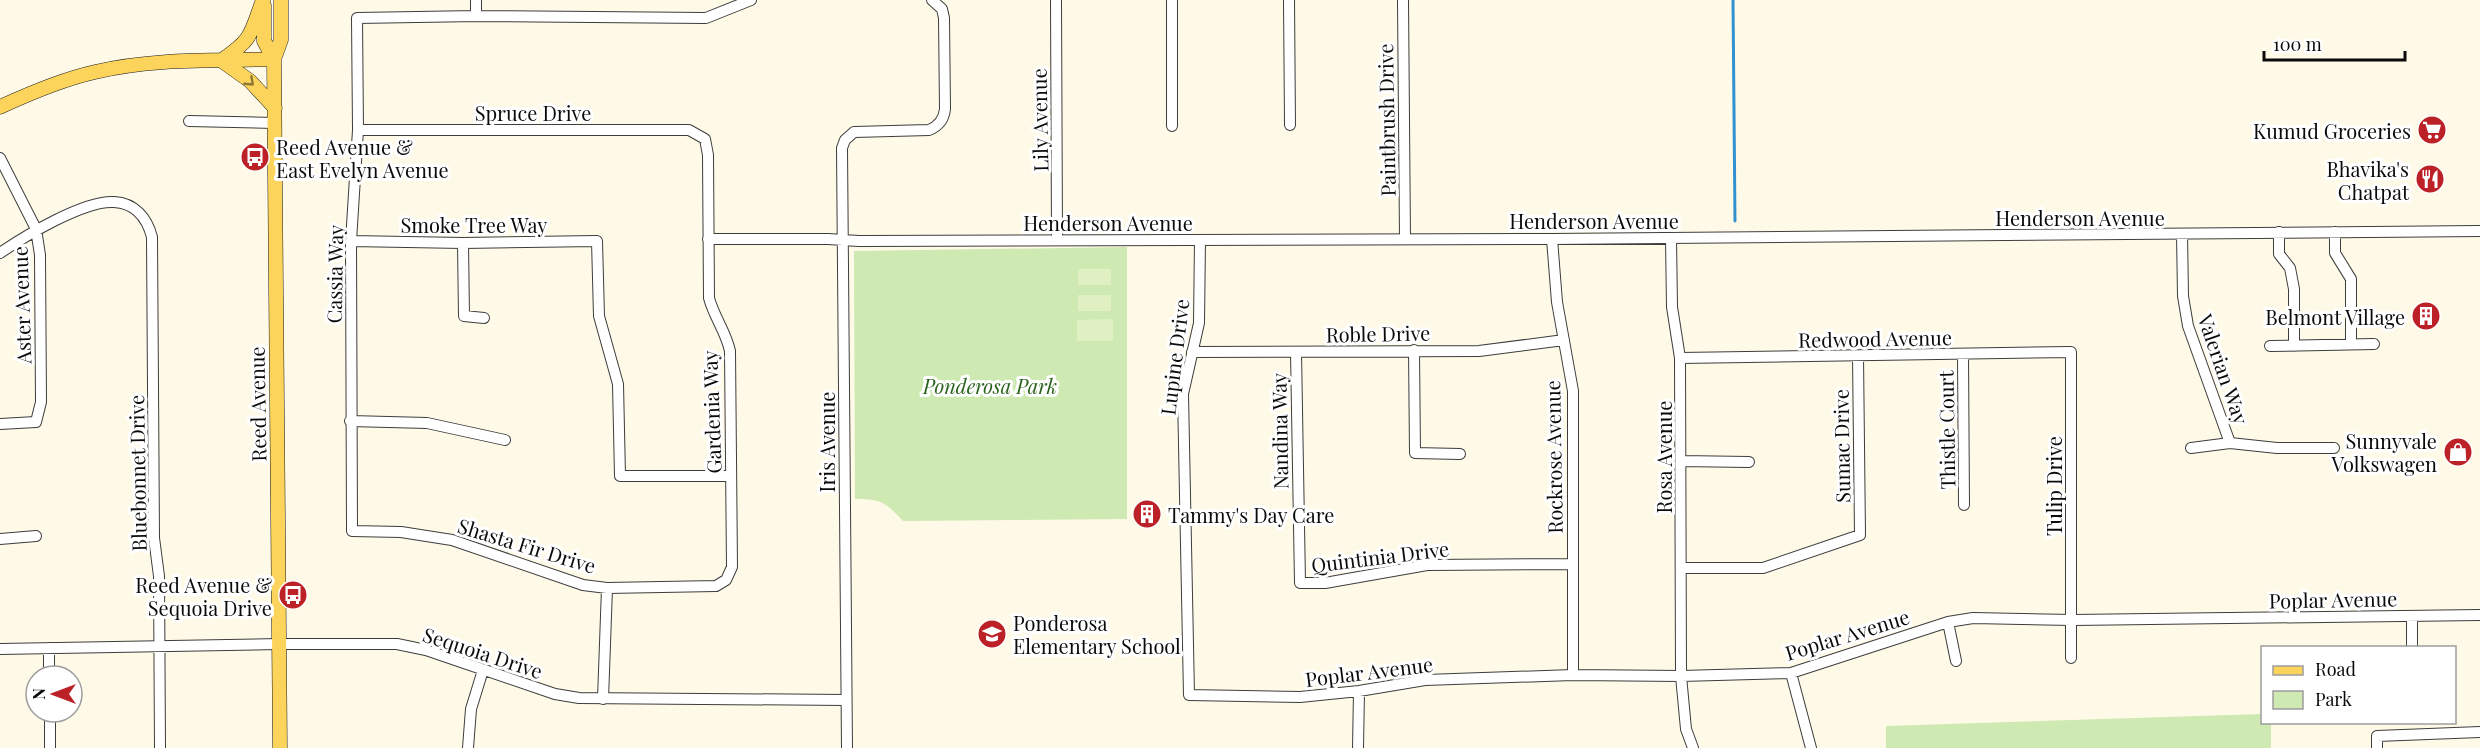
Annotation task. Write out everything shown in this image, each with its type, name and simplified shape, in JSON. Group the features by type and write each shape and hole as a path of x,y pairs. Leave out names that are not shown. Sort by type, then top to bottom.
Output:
{"main road":[{"name":"Reed Avenue","path":"264,0 264,41 274,59"},
{"path":"222,61 244,45 251,36 264,0"},
{"name":"Reed Avenue","path":"280,748 274,59 281,40 281,0"},
{"path":"0,107 19,98 94,72 155,62 274,59"},
{"path":"222,61 250,81 274,108"}],"street":[{"path":"476,0 476,16 706,18 751,0"},
{"name":"Lily Avenue","path":"1056,0 1057,239"},
{"path":"1172,0 1172,126"},
{"path":"1289,0 1290,125"},
{"name":"Paintbrush Drive","path":"1403,0 1405,239"},
{"name":"Iris Avenue","path":"847,748 842,152 843,144 848,136 862,130 926,130 939,124 945,109 944,18 935,2"},
{"name":"Cassia Way","path":"352,531 351,241 358,130 357,18 476,16"},
{"path":"189,121 275,123"},
{"name":"Spruce Drive","path":"358,130 689,130 705,139"},
{"name":"Gardenia Way","path":"705,139 708,154 709,298 730,351 732,567 726,580"},
{"name":"Aster Avenue","path":"0,158 36,230 40,255 41,402 36,422 0,424"},
{"name":"Bluebonnet Drive","path":"36,230 101,203 115,202 130,205 144,217 152,237 154,538 159,576 160,748"},
{"path":"0,253 36,230"},
{"name":"Henderson Avenue","path":"708,240 1552,239 2480,231"},
{"path":"2279,232 2279,254 2290,268 2294,289 2294,346"},
{"path":"2335,232 2335,253 2350,279 2351,345"},
{"name":"Valerian Way","path":"2182,234 2183,296 2188,326 2230,443"},
{"name":"Rosa Avenue","path":"1671,238 1672,307 1680,358 1681,676 1686,729 1693,748"},
{"name":"Rockrose Avenue","path":"1552,239 1556,293 1573,391 1573,675"},
{"name":"Lupine Drive","path":"1189,695 1183,394 1199,323 1200,240"},
{"name":"Smoke Tree Way","path":"351,241 463,243 597,241 599,316 618,384 620,476 731,476"},
{"path":"463,243 464,316 484,318"},
{"name":"Roble Drive","path":"1192,352 1479,351 1564,340"},
{"path":"2270,346 2374,344"},
{"path":"1414,350 1415,453 1460,454"},
{"name":"Nandina Way","path":"1296,352 1300,582"},
{"name":"Redwood Avenue","path":"1680,358 2071,352"},
{"name":"Tulip Drive","path":"2071,352 2072,658"},
{"name":"Thistle Court","path":"1963,355 1964,505"},
{"name":"Sumac Drive","path":"1682,568 1763,568 1860,536 1857,356"},
{"path":"350,421 427,423 505,440"},
{"path":"2191,448 2230,443 2277,448 2334,448"},
{"path":"1680,461 1749,462"},
{"name":"Shasta Fir Drive","path":"352,531 401,532 452,540 573,582 607,588 710,587 726,580"},
{"path":"0,538 36,536"},
{"name":"Quintinia Drive","path":"1300,582 1325,583 1427,565 1573,564"},
{"path":"603,699 607,588"},
{"name":"Poplar Avenue","path":"1189,695 1300,697 1425,681 1573,675 1681,676 1791,673 1948,622 1973,618 2072,620 2480,615"},
{"path":"2412,616 2412,646"},
{"path":"1948,622 1956,661"},
{"name":"Sequoia Drive","path":"0,649 397,644 426,650 555,694 579,698 846,699"},
{"path":"49,648 49,664"},
{"path":"468,748 471,709 483,670"},
{"path":"1791,673 1811,748"},
{"path":"1358,748 1359,691"},
{"path":"50,724 50,748"},
{"path":"2377,748 2377,736 2480,732"}],"green space":[{"name":"Ponderosa Park","path":"1127,247 1127,519 903,521 882,503 855,499 854,251"},
{"path":"1078,269 1111,269 1111,285 1078,285"},
{"path":"1078,295 1111,295 1111,311 1078,311"},
{"path":"1113,319 1113,341 1077,341 1077,320"},
{"path":"2261,714 2261,724 2271,724 2271,748 1886,748 1886,726"}],"waterway":[{"path":"1733,0 1735,221"}],"place":[{"name":"Kumud Groceries","path":"2432,130"},
{"name":"Reed Avenue & East Evelyn Avenue","path":"255,157"},
{"name":"Bhavika's Chatpat","path":"2430,179"},
{"name":"Belmont Village","path":"2426,316"},
{"name":"Sunnyvale Volkswagen","path":"2458,452"},
{"name":"Tammy's Day Care","path":"1147,514"},
{"name":"Reed Avenue & Sequoia Drive","path":"293,595"},
{"name":"Ponderosa Elementary School","path":"992,634"}]}
